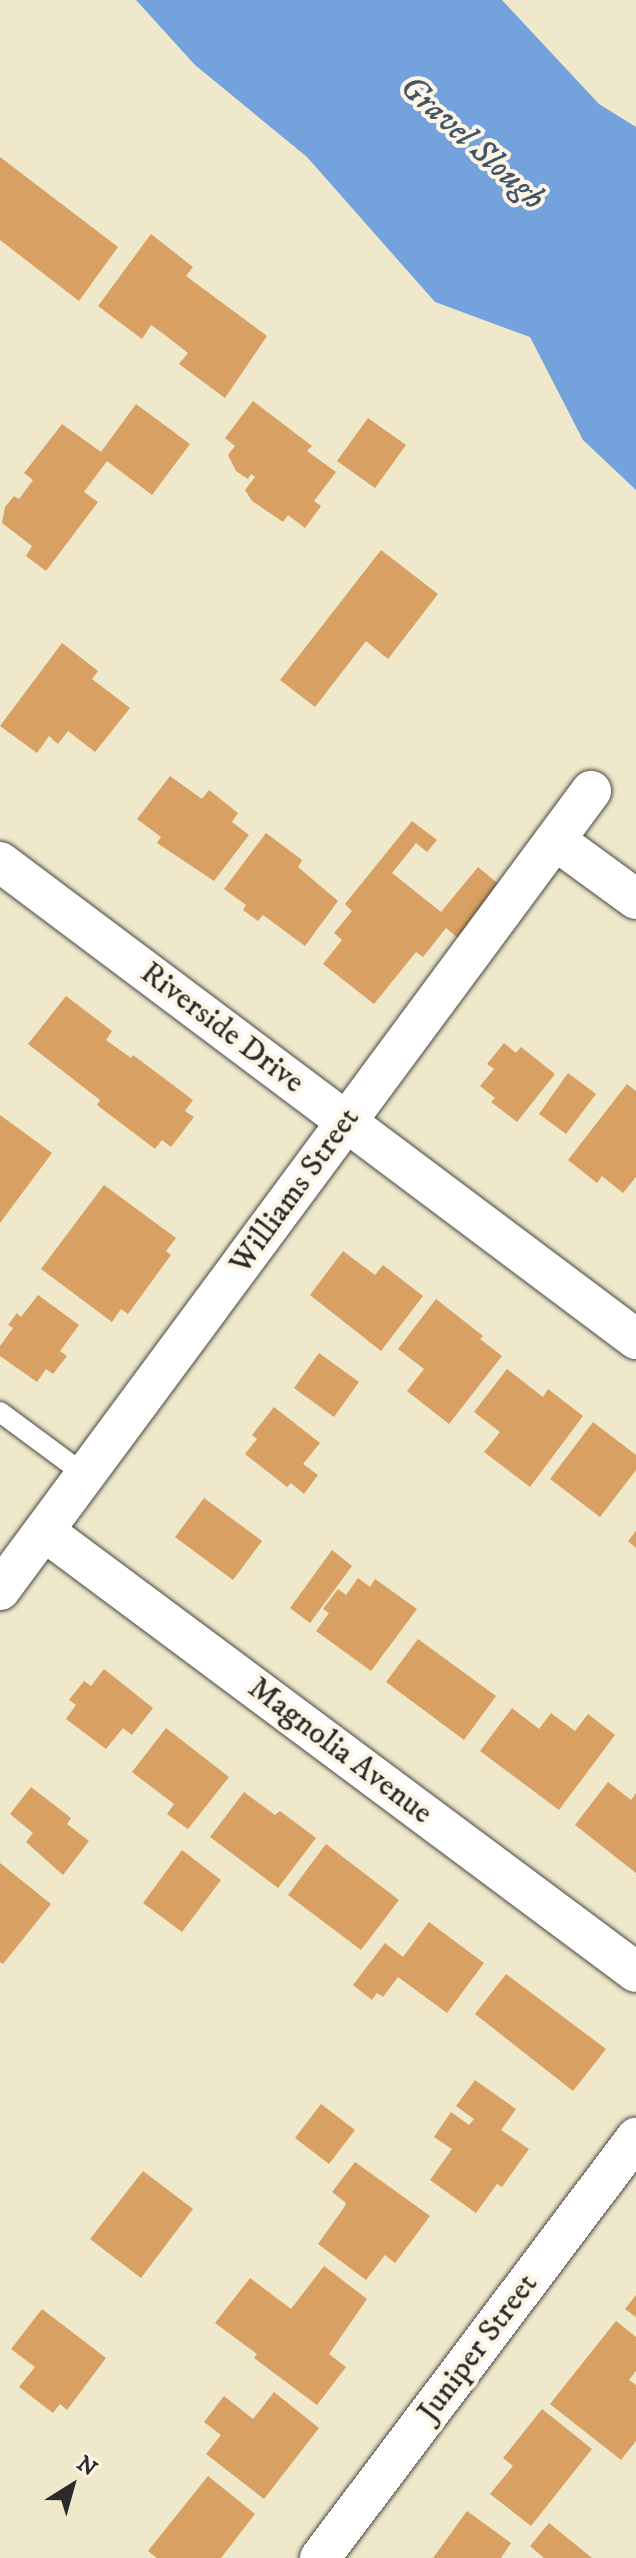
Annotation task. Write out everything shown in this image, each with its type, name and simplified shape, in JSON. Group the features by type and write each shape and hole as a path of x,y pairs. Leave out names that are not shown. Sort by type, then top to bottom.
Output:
{"street":[{"name":"Williams Street","path":"0,1590 591,791"},
{"path":"555,840 636,899"},
{"name":"Riverside Drive","path":"0,862 636,1339"},
{"name":"Magnolia Avenue","path":"44,1531 636,1972"},
{"name":"Juniper Street","path":"320,2558 636,2138"}],"lane":[{"path":"0,1412 85,1475"}],"water":[{"name":"Gravel Slough","path":"136,0 502,0 599,104 636,127 636,490 583,440 530,337 435,302 307,157 195,65"}],"building":[{"path":"0,157 118,247 79,301 0,240"},
{"path":"151,234 193,267 186,276 267,336 225,398 179,364 188,353 165,335 151,325 142,339 98,306"},
{"path":"253,401 312,446 307,451 336,472 314,501 321,506 305,528 288,515 283,522 252,501 245,490 255,477 251,474 248,479 236,471 228,455 235,446 225,438"},
{"path":"136,404 190,444 152,495 107,461 84,492 98,502 46,571 26,556 32,546 2,523 5,507 14,496 19,499 33,480 24,473 62,424 101,452"},
{"path":"368,418 406,445 375,488 337,461"},
{"path":"381,550 438,594 388,659 366,641 315,707 280,680"},
{"path":"62,643 98,671 92,679 130,708 95,752 68,731 58,744 49,736 37,753 0,726"},
{"path":"170,776 202,799 209,790 238,813 232,822 249,835 214,881 157,843 161,837 137,819"},
{"path":"412,821 437,840 427,852 416,843 392,873 441,912 478,867 502,887 459,939 446,928 423,957 416,952 374,1004 323,964 342,940 334,933 352,911 345,904"},
{"path":"266,833 302,860 298,867 338,901 305,946 263,915 258,921 243,910 246,905 224,889"},
{"path":"66,996 112,1031 106,1040 131,1058 133,1055 193,1100 185,1111 194,1117 171,1147 162,1140 155,1149 97,1105 100,1100 28,1044"},
{"path":"504,1043 516,1053 521,1047 555,1074 517,1122 491,1102 495,1098 480,1086 494,1069 487,1064"},
{"path":"568,1073 596,1094 566,1134 539,1114"},
{"path":"627,1084 636,1091 636,1177 623,1193 602,1176 597,1183 568,1160"},
{"path":"0,1115 52,1153 0,1223"},
{"path":"104,1185 176,1238 166,1251 171,1255 128,1314 121,1309 112,1322 41,1269"},
{"path":"343,1251 375,1275 383,1265 423,1296 381,1351 310,1295"},
{"path":"38,1295 79,1325 60,1351 67,1356 53,1374 46,1369 37,1382 0,1356 0,1346 13,1328 8,1325 17,1313 21,1317"},
{"path":"436,1299 483,1336 480,1339 502,1356 449,1424 407,1391 424,1369 398,1349"},
{"path":"319,1353 359,1382 334,1417 294,1388"},
{"path":"507,1369 543,1397 548,1389 583,1416 530,1487 484,1452 500,1432 474,1412"},
{"path":"274,1407 320,1443 303,1464 318,1475 304,1494 291,1483 287,1487 245,1454 257,1439 252,1435"},
{"path":"593,1422 636,1455 636,1470 600,1517 550,1479"},
{"path":"204,1498 262,1541 233,1580 175,1537"},
{"path":"636,1531 636,1548 628,1541"},
{"path":"332,1550 352,1566 310,1623 290,1608"},
{"path":"358,1578 370,1587 375,1579 417,1609 371,1671 316,1631 329,1613 323,1609 338,1589 346,1595"},
{"path":"418,1639 496,1696 464,1740 386,1682"},
{"path":"104,1669 153,1708 132,1735 123,1728 106,1749 66,1719 76,1705 69,1700 84,1681 91,1686"},
{"path":"512,1708 539,1729 551,1713 575,1731 588,1714 615,1735 559,1810 480,1751"},
{"path":"166,1728 229,1777 188,1829 167,1814 174,1804 132,1772"},
{"path":"608,1782 631,1800 636,1793 636,1873 575,1825"},
{"path":"31,1787 71,1818 67,1824 89,1841 63,1875 26,1842 33,1833 10,1814"},
{"path":"244,1792 275,1815 280,1811 316,1838 278,1888 210,1837"},
{"path":"326,1844 399,1900 361,1950 288,1895"},
{"path":"182,1850 221,1880 182,1932 143,1903"},
{"path":"0,1863 51,1904 3,1964 0,1962"},
{"path":"429,1922 484,1963 447,2013 398,1977 383,1997 377,1993 372,2000 353,1985 385,1943 403,1957"},
{"path":"506,1974 606,2049 573,2091 475,2014"},
{"path":"475,2080 516,2109 501,2130 529,2149 502,2187 497,2184 476,2213 430,2180 452,2149 434,2137 451,2112 469,2125 474,2119 456,2106"},
{"path":"321,2104 355,2130 329,2164 295,2138"},
{"path":"355,2162 430,2216 395,2263 385,2255 366,2280 318,2244 345,2206 346,2203 332,2192"},
{"path":"143,2171 193,2209 141,2278 90,2239"},
{"path":"324,2266 367,2299 329,2354 346,2367 317,2405 254,2358 257,2354 215,2323 250,2278 291,2309"},
{"path":"636,2295 636,2317 625,2309"},
{"path":"42,2309 106,2358 67,2410 60,2404 53,2413 19,2387 35,2367 11,2349"},
{"path":"616,2321 636,2337 636,2371 629,2380 636,2385 636,2441 621,2460 550,2404"},
{"path":"274,2392 319,2428 264,2499 206,2454 221,2435 204,2422 224,2396 253,2419"},
{"path":"542,2409 592,2449 531,2526 490,2494 513,2466 503,2458"},
{"path":"208,2476 255,2514 221,2558 157,2558 148,2551"},
{"path":"467,2511 511,2543 501,2558 433,2558"},
{"path":"549,2523 592,2558 544,2558 530,2546"}]}
